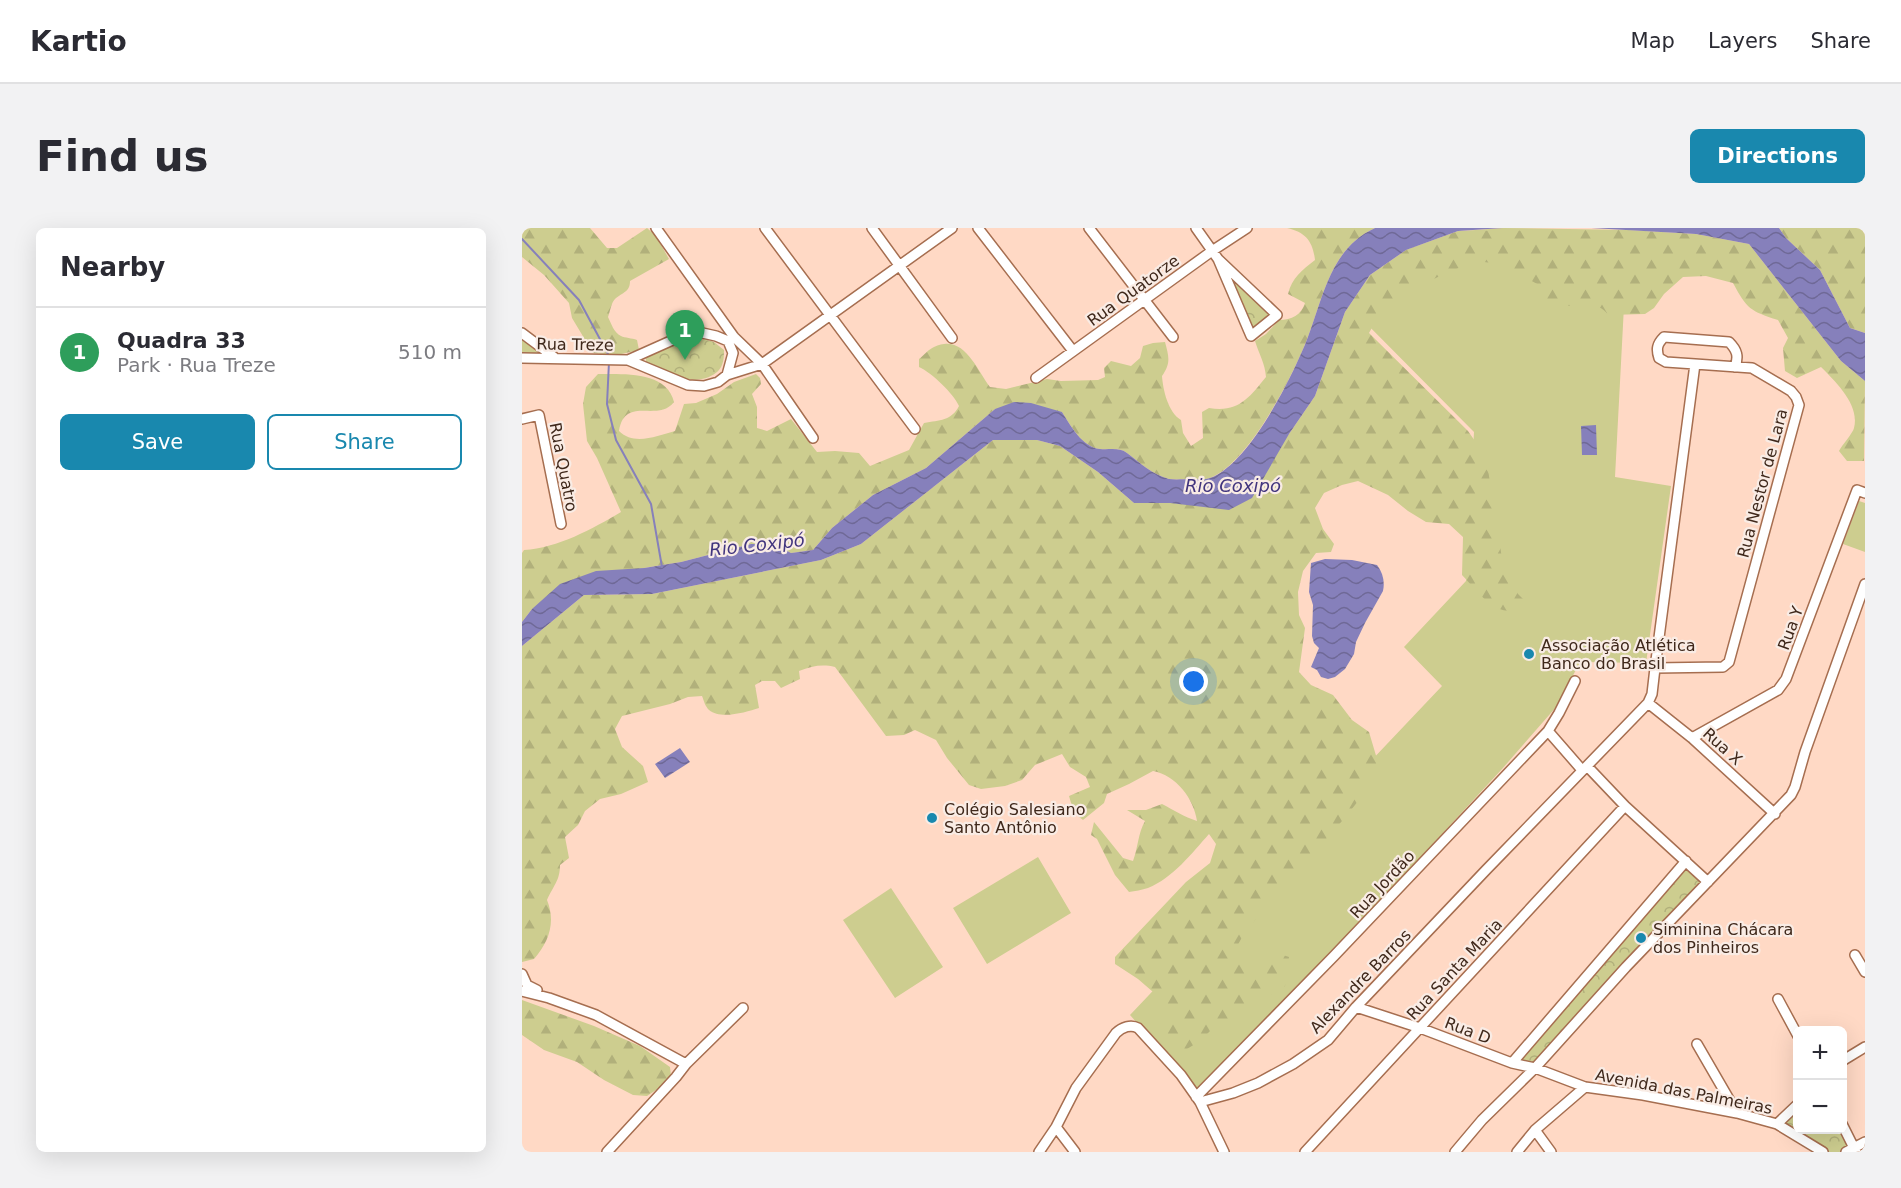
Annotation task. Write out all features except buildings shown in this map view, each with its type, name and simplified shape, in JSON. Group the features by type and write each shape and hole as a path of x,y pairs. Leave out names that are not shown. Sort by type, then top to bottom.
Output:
{"street":[{"path":"656,228 731,339 762,364 813,438"},
{"path":"765,228 915,429"},
{"path":"872,228 952,338"},
{"name":"Rua Treze","path":"522,358 625,360 688,385 704,386 718,382 727,375 762,364 952,228"},
{"path":"978,228 1073,351"},
{"path":"1089,228 1173,337"},
{"path":"1196,228 1215,255 1277,315 1251,336 1215,255"},
{"name":"Rua Quatorze","path":"1036,378 1144,301 1215,255 1247,228"},
{"name":"Rua Treze","path":"625,360 684,335 698,332 731,339"},
{"path":"522,333 554,357"},
{"name":"Rua Nestor de Lara","path":"1655,668 1723,667 1729,662 1799,405 1791,391 1752,368 1735,367 1666,362 1659,358 1656,350 1658,343 1664,337 1729,342 1737,353 1738,359 1735,367"},
{"path":"727,375 733,353 731,339"},
{"path":"1648,703 1652,694 1695,364"},
{"name":"Rua Quatro","path":"522,419 539,415 561,524"},
{"name":"Rua Y","path":"1692,738 1778,690 1786,680 1857,490 1865,493"},
{"path":"1455,1152 1482,1120 1535,1068 1626,967 1775,814 1795,787 1805,752 1865,584"},
{"name":"Rua Jordão","path":"1198,1100 1548,731 1575,681"},
{"name":"Rua X","path":"1648,703 1692,738 1775,814"},
{"name":"Alexandre Barros","path":"1198,1100 1233,1093 1258,1083 1293,1064 1328,1040 1356,1007 1648,703"},
{"path":"1548,731 1708,882"},
{"name":"Rua Santa Maria","path":"1305,1152 1625,806"},
{"path":"1512,1063 1686,861"},
{"path":"1855,955 1865,972"},
{"path":"522,974 527,985 549,998"},
{"path":"522,991 596,1015 686,1064"},
{"path":"1778,999 1793,1028"},
{"name":"Rua D","path":"1356,1007 1420,1028 1512,1063 1535,1068"},
{"path":"607,1152 686,1064 743,1008"},
{"path":"1039,1152 1056,1128 1076,1088 1116,1033 1126,1027 1135,1026 1180,1075 1198,1100 1224,1152"},
{"path":"1697,1044 1737,1113"},
{"path":"1847,1058 1865,1047"},
{"name":"Avenida das Palmeiras","path":"1535,1068 1585,1087 1643,1095 1737,1113 1777,1124 1823,1152"},
{"path":"1516,1152 1535,1130 1585,1087"},
{"path":"1777,1124 1793,1108"},
{"path":"1056,1128 1076,1152"},
{"path":"1535,1130 1551,1152"},
{"path":"1846,1134 1852,1151 1865,1142"}],"green space":[{"path":"522,228 590,228 607,248 617,248 647,228 656,236 669,259 630,281 627,290 615,299 608,317 619,335 637,340 639,350 617,355 593,353 572,318 569,303 544,275 522,257"},
{"path":"1287,228 1375,228 1360,237 1337,262 1299,358 1267,419 1239,456 1224,470 1210,478 1169,479 1152,471 1124,451 1094,447 1082,440 1062,412 995,409 926,468 873,495 832,528 813,550 791,553 774,544 751,544 681,562 644,568 532,609 522,622 522,553 524,550 562,542 621,512 587,441 583,404 586,387 598,374 643,376 663,385 670,392 674,402 667,408 635,412 628,414 622,420 619,431 625,436 639,439 675,431 684,404 696,403 717,394 734,382 756,374 761,384 752,394 757,407 757,428 767,431 791,419 817,452 859,453 870,466 909,450 924,423 949,417 959,406 942,384 919,367 919,359 934,347 944,344 961,349 968,355 990,387 1006,389 1047,379 1098,380 1105,377 1104,368 1111,361 1131,366 1140,358 1143,346 1165,342 1168,360 1162,376 1165,394 1173,412 1181,420 1183,433 1191,446 1203,438 1202,412 1209,408 1235,406 1248,397 1266,377 1255,341 1266,334 1279,320 1295,316 1305,303 1288,294 1298,275 1315,260 1314,254 1304,235"},
{"name":"Associação Atlética Banco do Brasil","path":"1503,228 1628,230 1615,477 1671,486 1646,663 1580,662 1557,706 1502,769 1307,980 1197,1091 1130,1015 1442,686 1404,647 1466,581 1474,432 1349,306 1406,250 1462,231"},
{"path":"1779,228 1865,228 1865,333 1850,328 1820,270 1786,238"},
{"path":"1628,230 1696,234 1749,244 1841,361 1865,381 1864,461 1847,461 1839,451 1852,433 1855,419 1845,394 1821,367 1797,378 1785,371 1783,348 1788,338 1778,320 1750,308 1733,283 1706,276 1683,277 1664,294 1654,308 1645,314 1608,315 1601,308 1568,306 1546,299 1541,286 1528,279 1511,278 1496,265 1484,262 1444,274 1413,291 1388,309 1376,321 1369,333 1468,431 1486,457 1504,571 1518,594 1530,606 1509,611 1500,609 1484,599 1462,575 1463,537 1449,524 1426,522 1388,495 1358,481 1324,493 1315,508 1323,529 1334,544 1331,552 1316,553 1303,571 1298,592 1299,615 1305,628 1299,672 1311,685 1333,695 1352,720 1369,732 1380,769 1342,821 1250,926 1234,953 1250,961 1260,961 1277,953 1289,957 1285,986 1232,1020 1213,1028 1200,1041 1182,1052 1168,1045 1162,1035 1164,1018 1160,998 1138,979 1115,964 1115,957 1186,882 1210,863 1216,844 1209,834 1166,878 1148,888 1129,892 1115,875 1097,839 1091,835 1094,822 1123,858 1133,861 1145,821 1127,810 1146,810 1162,804 1197,821 1192,804 1182,789 1169,777 1153,771 1107,794 1104,803 1083,820 1074,813 1069,796 1090,787 1086,777 1070,767 1062,754 1035,765 1022,780 1005,786 981,789 969,785 936,740 915,730 904,735 886,736 835,667 826,666 799,671 800,679 781,688 775,681 762,681 755,685 759,708 747,711 727,715 714,713 709,710 702,696 688,697 622,716 615,729 622,747 643,766 648,782 621,794 600,799 585,811 578,825 565,837 569,858 560,865 560,871 547,900 551,916 550,931 544,946 534,959 522,962 522,646 584,595 652,594 821,560 861,544 993,440 1037,440 1060,446 1098,472 1134,503 1170,503 1289,434 1315,396 1345,312 1370,275 1406,250 1458,231"},
{"path":"1222,266 1275,315 1251,333"},
{"path":"522,337 541,351 543,355 522,356"},
{"path":"700,338 714,342 724,350 721,366 709,377 685,379 646,362 646,357 685,340"},
{"path":"1859,501 1865,503 1865,552 1843,544"},
{"path":"1038,857 1071,913 987,964 953,908"},
{"path":"1685,868 1703,882 1534,1065 1518,1062"},
{"path":"891,888 943,967 895,998 843,920"},
{"path":"522,1000 594,1026 640,1046 670,1067 671,1076 662,1086 647,1096 633,1095 604,1080 577,1062 544,1050 522,1035"},
{"path":"1793,1115 1793,1129 1783,1125"},
{"path":"1803,1134 1842,1134 1850,1148 1841,1152 1829,1152"}],"water":[{"name":"Rio Coxipó","path":"1375,228 1503,228 1458,231 1406,250 1370,275 1345,312 1315,396 1289,434 1252,498 1229,510 1170,503 1134,503 1098,472 1060,446 1037,440 993,440 861,544 821,560 652,594 584,595 522,646 522,622 532,609 560,584 596,571 644,568 681,562 751,544 774,544 791,553 813,550 832,528 873,495 926,468 995,409 1014,402 1031,403 1062,412 1082,440 1088,444 1100,449 1124,451 1157,475 1169,479 1210,478 1225,470 1254,439 1279,398 1299,358 1337,262 1360,237"},
{"path":"1591,228 1779,228 1786,238 1820,270 1850,328 1865,333 1865,381 1841,361 1749,244 1696,234"},
{"path":"1596,425 1597,455 1582,455 1581,426"},
{"path":"1325,559 1352,560 1377,565 1384,584 1383,591 1356,642 1354,654 1345,669 1335,677 1328,679 1321,677 1317,670 1311,667 1319,648 1312,636 1313,605 1309,592 1311,563"},
{"path":"680,748 690,762 665,778 655,764"}],"waterway":[{"path":"522,239 579,300 609,356"},
{"path":"609,362 607,404 616,440 651,504 662,567"}],"place":[{"name":"Quadra 33","path":"685,360"},
{"name":"Associação Atlética Banco do Brasil","path":"1529,654"},
{"name":"Colégio Salesiano Santo Antônio","path":"932,818"},
{"name":"Siminina Chácara dos Pinheiros","path":"1641,938"}]}
